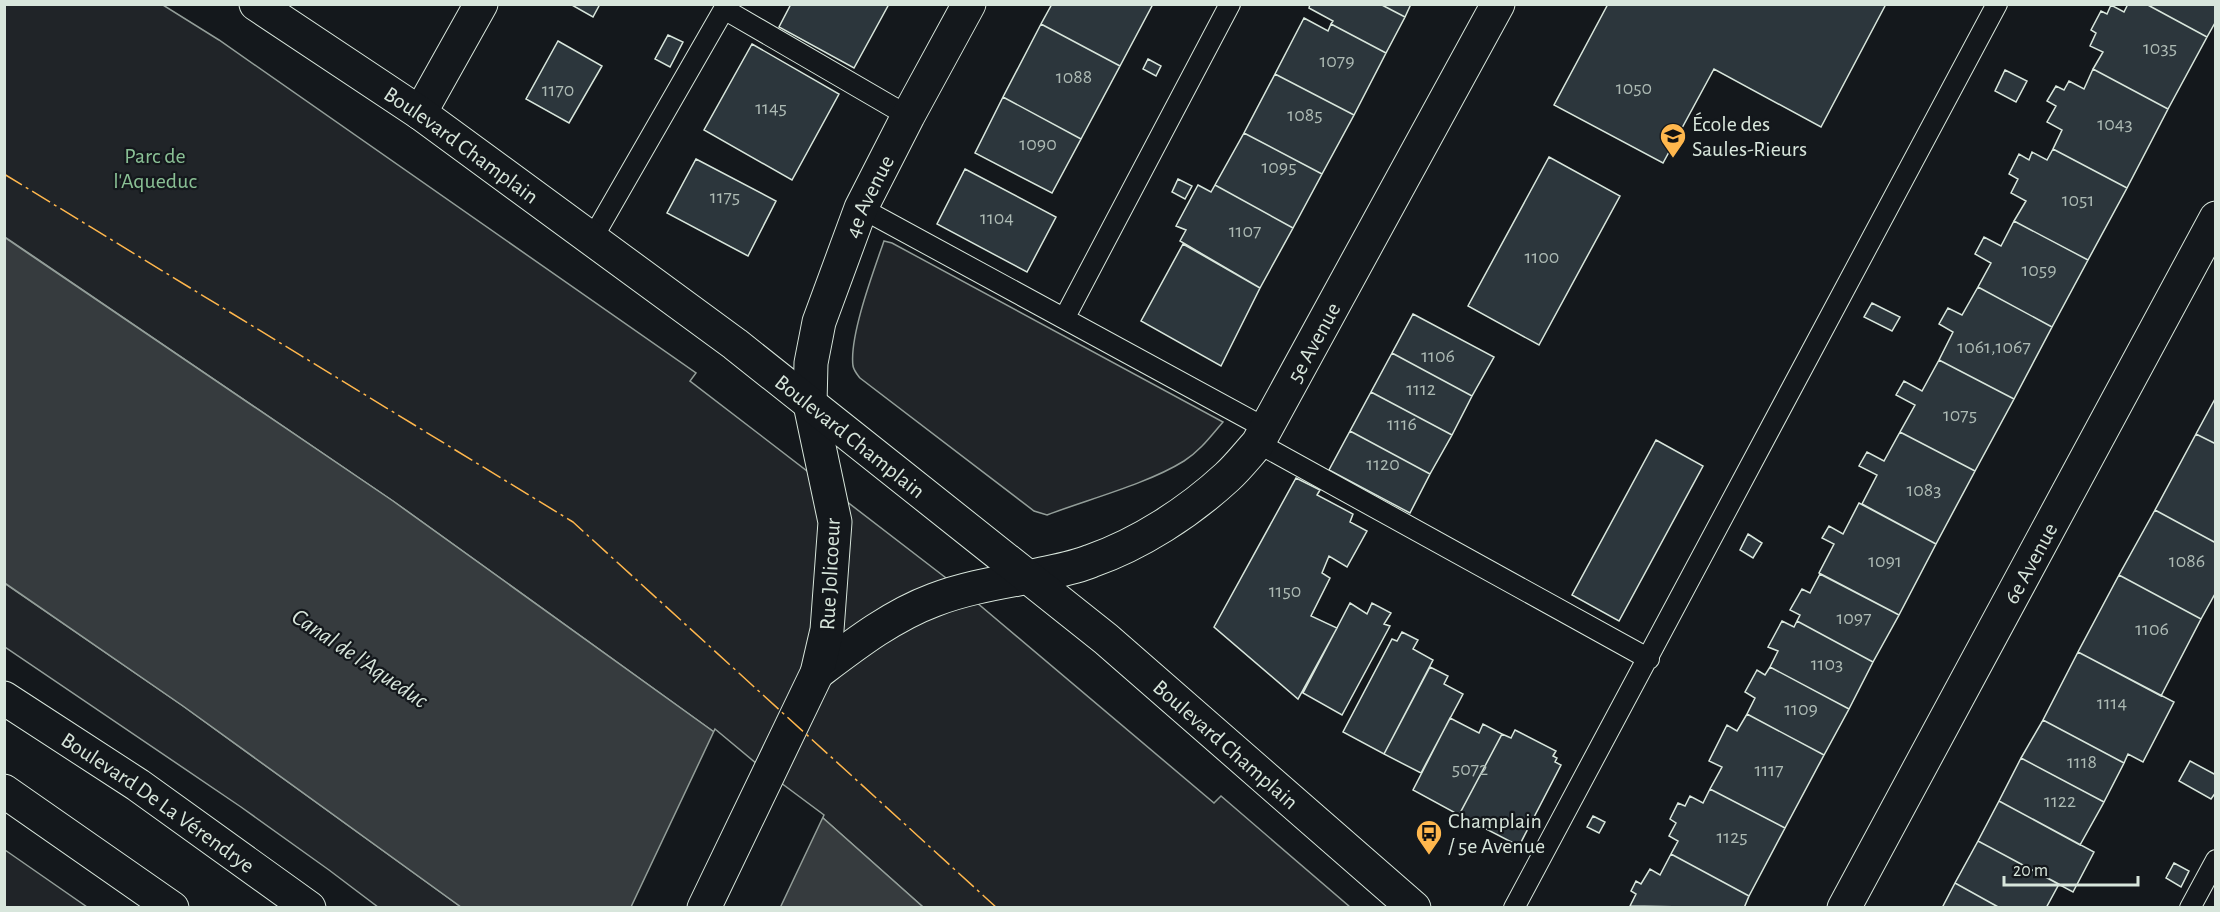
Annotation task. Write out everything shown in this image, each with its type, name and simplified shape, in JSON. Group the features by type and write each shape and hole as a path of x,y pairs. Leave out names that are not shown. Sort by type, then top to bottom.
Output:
{"street":[{"name":"Boulevard Champlain","path":"256,4 420,113 735,344 1106,639 1414,908"},
{"path":"420,113 481,4"},
{"name":"4e Avenue","path":"810,404 811,363 819,322 861,208 969,4"},
{"name":"5e Avenue","path":"1029,577 1091,562 1145,535 1195,503 1228,477 1262,436 1498,4"},
{"name":"6e Avenue","path":"1844,908 2216,218"},
{"name":"Rue Jolicoeur","path":"704,908 817,673 827,630 835,522 810,404"},
{"name":"Rue Jolicoeur","path":"817,673 864,637 934,600 963,591 1029,577"},
{"name":"Boulevard De La Vérendrye","path":"4,698 138,785 309,908"},
{"path":"4,791 172,908"}],"lane":[{"path":"1065,317 1230,4"},
{"path":"1514,908 1997,4"},
{"path":"592,239 726,7 908,116"},
{"path":"861,208 1065,317 1262,436 1648,659"},
{"path":"2190,908 2216,860"}],"green space":[{"name":"Parc de l'Aqueduc","path":"4,5 163,5 219,40 696,373 690,381 963,591 1214,803 1221,796 1350,907 923,907 823,818 714,732 393,501 5,237"},
{"path":"884,241 892,243 1223,422 1195,453 1153,477 1047,515 1034,511 860,378 855,371 853,353 858,321"},
{"path":"4,583 183,706 461,907 378,907 241,807 5,647"},
{"path":"5,850 87,907 5,907"}],"water":[{"name":"Canal de l'Aqueduc","path":"4,237 393,501 714,732 823,818 923,907 461,907 183,706 5,583"}],"pier":[{"path":"715,729 769,774 824,815 780,908 631,907"}],"building":[{"path":"570,4 600,4 593,17"},
{"path":"791,4 889,4 854,68 779,27"},
{"path":"1052,4 1153,4 1120,66 1041,24"},
{"path":"1310,4 1380,4 1405,17 1386,53 1331,24 1333,21 1309,8"},
{"path":"1380,4 1411,4 1405,17"},
{"path":"1608,4 1886,4 1821,127 1714,69 1663,163 1554,105"},
{"path":"2128,4 2146,4 2207,37 2168,109 2093,69 2103,52 2090,46 2096,33 2091,30 2101,11 2107,14 2111,5 2124,12"},
{"path":"2146,4 2216,4 2216,21 2207,37"},
{"path":"1304,18 1328,31 1331,24 1386,53 1354,115 1275,74"},
{"path":"1041,24 1120,66 1081,139 1003,97"},
{"path":"668,35 683,42 670,67 655,59"},
{"path":"558,41 602,66 569,123 526,99"},
{"path":"752,44 839,94 792,180 704,130"},
{"path":"1148,59 1161,66 1156,76 1143,69"},
{"path":"2093,69 2168,109 2127,188 2053,149 2062,130 2047,122 2056,106 2047,101 2056,86 2064,90 2069,81 2084,89"},
{"path":"2005,70 2027,81 2016,102 1995,91"},
{"path":"1275,74 1354,115 1322,174 1244,133"},
{"path":"1003,97 1081,139 1052,193 975,153"},
{"path":"1244,133 1322,174 1293,228 1215,185"},
{"path":"2053,149 2127,188 2088,260 2014,221 2026,201 2011,193 2018,179 2009,174 2019,154 2029,160 2032,152 2047,160"},
{"path":"1549,157 1620,196 1539,345 1468,306"},
{"path":"696,159 776,201 748,256 667,213"},
{"path":"965,169 1056,217 1027,272 937,224"},
{"path":"1178,179 1192,186 1185,199 1172,192"},
{"path":"1198,185 1211,192 1215,185 1293,228 1260,288 1180,241 1186,230 1176,226"},
{"path":"2014,221 2088,260 2052,327 1978,287 1991,263 1975,254 1984,237 2001,246"},
{"path":"1183,244 1260,288 1221,366 1141,321"},
{"path":"1978,287 2052,327 2014,399 1939,360 1953,332 1939,324 1948,308 1962,315"},
{"path":"1872,303 1900,317 1892,331 1864,317"},
{"path":"1413,314 1494,357 1472,396 1392,353"},
{"path":"1392,353 1472,396 1452,435 1371,392"},
{"path":"1939,360 2014,399 1975,471 1900,432 1915,405 1896,395 1904,381 1922,391"},
{"path":"1371,392 1452,435 1430,474 1350,431"},
{"path":"2216,397 2216,444 2196,434"},
{"path":"1350,431 1430,474 1410,513 1329,470"},
{"path":"1900,432 1975,471 1936,544 1862,504 1877,475 1859,466 1867,452 1884,461"},
{"path":"2196,434 2216,444 2216,543 2155,510"},
{"path":"1656,440 1703,466 1619,621 1572,595"},
{"path":"1296,478 1320,490 1317,495 1353,514 1350,522 1367,531 1347,567 1329,556 1322,573 1330,578 1311,616 1337,628 1298,699 1214,627"},
{"path":"1859,503 1936,544 1899,615 1819,573 1834,544 1822,538 1829,526 1843,534"},
{"path":"2155,510 2216,543 2216,592 2201,619 2119,575"},
{"path":"1748,534 1762,543 1753,558 1740,550"},
{"path":"1820,574 1899,615 1873,662 1797,621 1800,615 1790,610 1802,589 1810,593"},
{"path":"2119,575 2201,619 2161,696 2078,652"},
{"path":"1350,603 1367,614 1372,603 1391,613 1384,624 1390,626 1342,715 1303,693"},
{"path":"1782,621 1794,627 1797,621 1873,662 1849,709 1770,667 1778,651 1768,647"},
{"path":"1402,632 1418,640 1413,649 1433,660 1384,754 1343,732 1392,639 1397,641"},
{"path":"2078,652 2174,702 2143,762 2128,754 2124,763 2043,720"},
{"path":"1430,667 1448,676 1444,684 1463,694 1421,773 1384,754"},
{"path":"1770,667 1849,709 1824,755 1747,714 1755,698 1745,692 1757,670 1765,675"},
{"path":"1747,714 1824,755 1785,828 1710,789 1722,767 1709,761 1727,725 1737,731"},
{"path":"1450,718 1479,733 1483,724 1502,734 1459,815 1413,790"},
{"path":"2043,720 2124,763 2104,802 2021,758"},
{"path":"1515,730 1556,751 1553,756 1557,758 1555,762 1561,765 1519,846 1459,815 1502,734 1511,738"},
{"path":"2021,758 2104,802 2080,845 1999,801"},
{"path":"2190,761 2216,775 2216,792 2211,799 2179,781"},
{"path":"1710,789 1785,828 1749,896 1671,854 1678,841 1669,836 1676,823 1670,819 1678,803 1685,806 1690,796 1703,803"},
{"path":"1999,801 2094,852 2073,892 1978,841"},
{"path":"1593,816 1605,822 1599,833 1587,827"},
{"path":"1978,841 2059,884 2046,908 2000,908 1955,883"},
{"path":"1671,854 1749,896 1744,908 1630,906 1636,894 1631,891 1636,881 1641,884 1650,869 1660,875"},
{"path":"2174,863 2189,871 2181,887 2166,878"},
{"path":"1955,883 2000,908 1942,908"}],"power":[{"path":"4,174 573,522 997,908"}],"place":[{"name":"École des Saules-Rieurs","path":"1673,159"},
{"name":"Champlain / 5e Avenue","path":"1429,856"}]}
